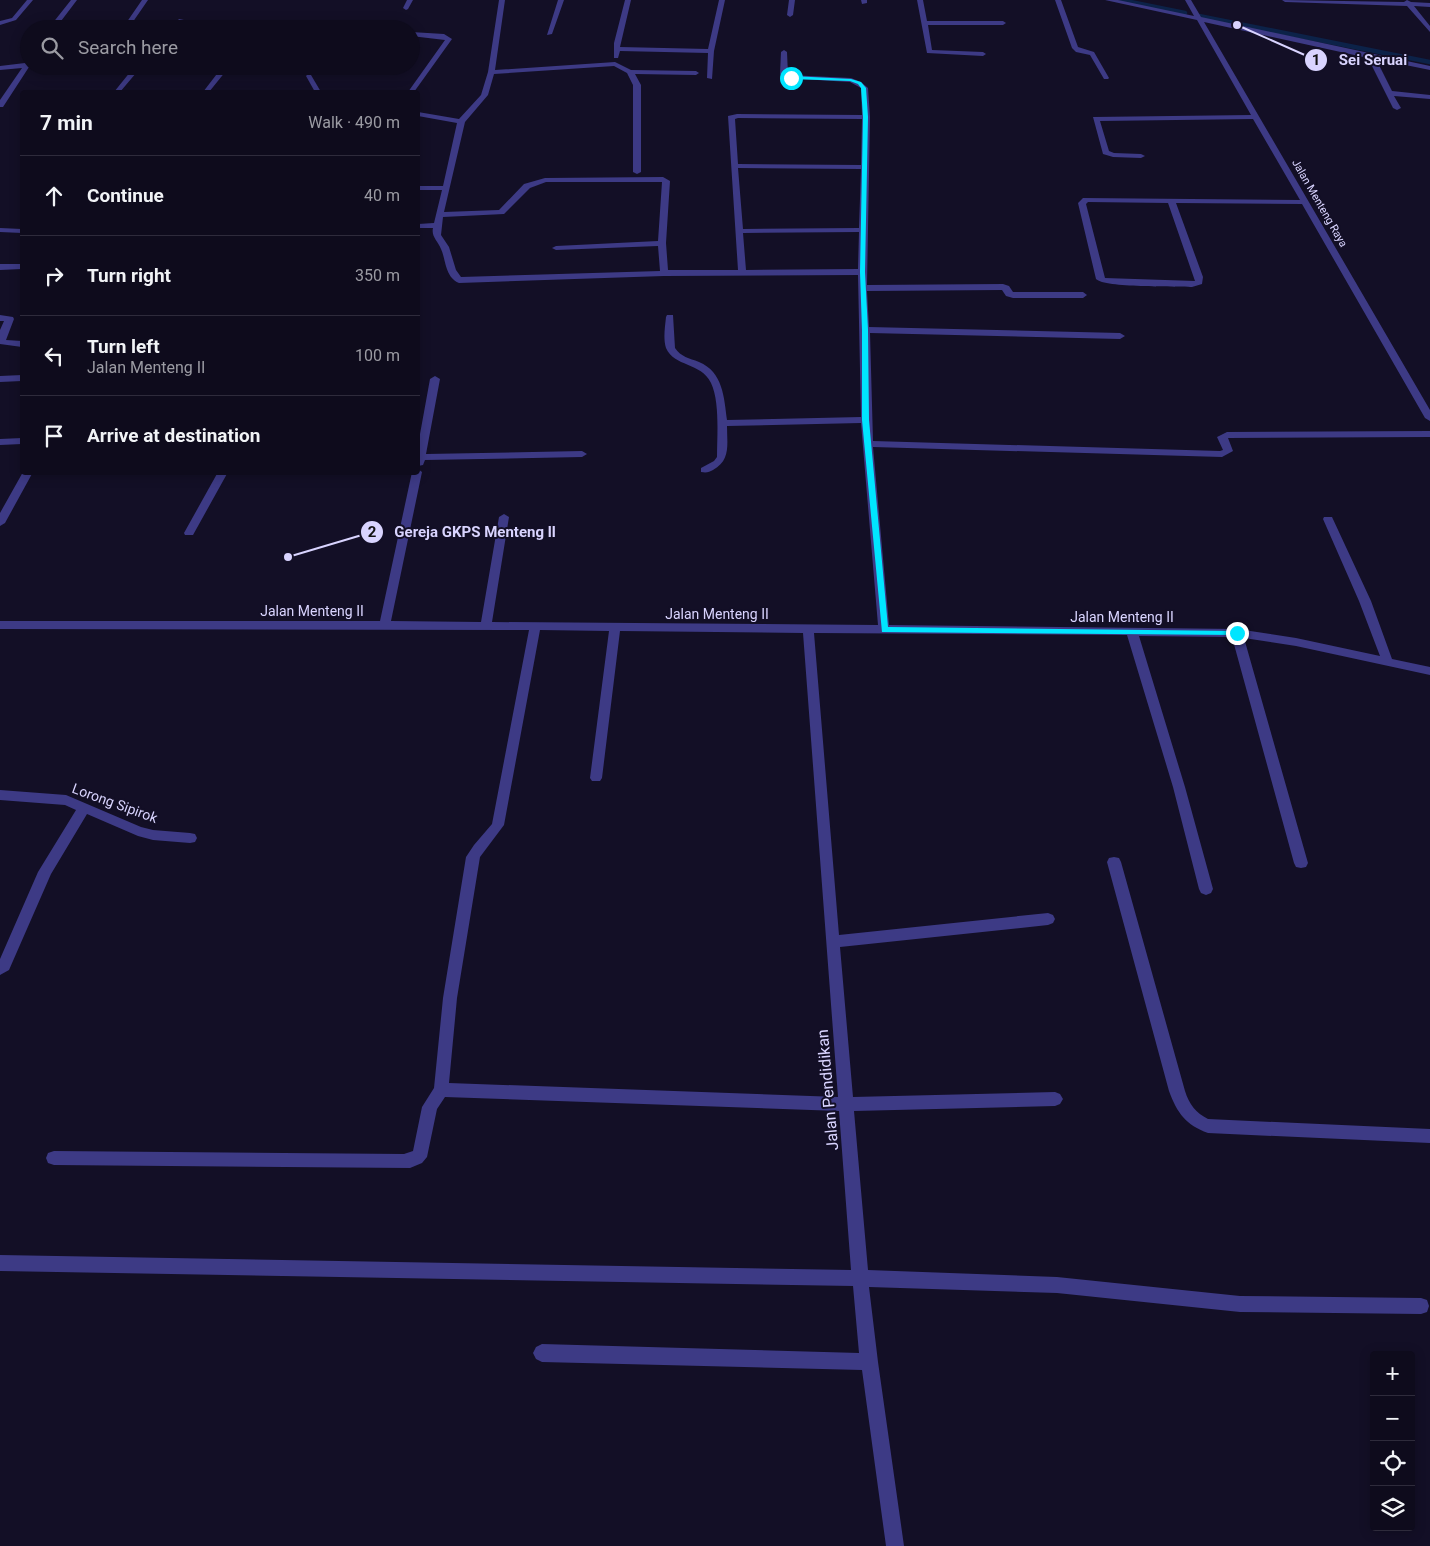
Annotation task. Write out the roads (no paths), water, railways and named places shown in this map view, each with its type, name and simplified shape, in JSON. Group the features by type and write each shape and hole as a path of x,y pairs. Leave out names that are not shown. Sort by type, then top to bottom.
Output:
{"street":[{"path":"0,23 14,19 30,0"},
{"path":"58,20 74,0"},
{"path":"132,20 145,0"},
{"path":"406,8 410,0"},
{"path":"502,0 492,72 484,96 461,122 437,225 438,239 446,250 452,271 459,280 664,273 862,272"},
{"path":"549,34 561,0"},
{"path":"616,64 616,50 628,0"},
{"path":"710,78 711,51 722,0"},
{"path":"790,15 792,0"},
{"path":"920,0 929,52 983,54"},
{"path":"1058,0 1075,48 1092,53 1106,78"},
{"path":"1108,0 1198,17 1371,57 1430,68"},
{"name":"Jalan Menteng Raya","path":"1188,0 1430,418"},
{"path":"1285,0 1407,2 1430,5"},
{"path":"1407,2 1430,30"},
{"path":"924,23 1003,23"},
{"path":"412,90 449,39 444,36 420,35"},
{"path":"616,50 711,51"},
{"path":"784,52 783,74 786,77 851,80 860,83 864,88 866,117 862,272 864,288 866,420 884,630"},
{"path":"1371,57 1397,108"},
{"path":"492,72 616,64 630,72 696,73"},
{"path":"0,68 20,65"},
{"path":"630,72 637,85 637,172"},
{"path":"0,105 20,75"},
{"path":"119,90 132,75"},
{"path":"208,90 220,75"},
{"path":"309,76 317,90"},
{"path":"1389,93 1430,97"},
{"path":"420,114 461,122"},
{"path":"742,272 732,117 866,117"},
{"path":"1141,156 1113,155 1106,152 1096,118 1257,117"},
{"path":"735,166 864,167"},
{"path":"440,215 501,212 527,186 545,180 660,179 666,181 662,243 664,273"},
{"path":"420,188 446,188"},
{"path":"1172,202 1199,277 1199,282 1192,284 1113,282 1102,280 1099,277 1082,203 1084,201 1099,199 1172,202 1306,202"},
{"path":"420,226 437,225"},
{"path":"0,230 20,231"},
{"path":"739,230 863,230"},
{"path":"556,248 662,243"},
{"path":"0,267 20,267"},
{"path":"864,288 1003,287 1006,288 1009,294 1013,295 1083,295"},
{"path":"670,317 669,346 672,354 676,358 702,367 713,377 718,388 722,423 722,457 718,463 705,470"},
{"path":"0,318 10,319 1,337 1,342 20,344"},
{"path":"865,330 1120,336"},
{"path":"0,379 20,378"},
{"path":"435,379 420,457 582,454"},
{"path":"722,423 866,420"},
{"path":"868,444 1222,454 1228,451 1222,437 1227,435 1430,434"},
{"path":"0,442 20,441"},
{"path":"0,523 26,475"},
{"path":"189,533 221,475"},
{"path":"385,626 416,475"},
{"path":"486,627 504,517"},
{"path":"1328,519 1365,602 1387,660"},
{"name":"Jalan Menteng II","path":"0,626 535,626 1237,633 1296,642 1387,660 1430,671"},
{"path":"54,1158 413,1160 420,1156 430,1107 441,1090 450,998 473,856 476,849 491,836 498,825 535,626"},
{"path":"596,778 615,628"},
{"name":"Jalan Pendidikan","path":"808,630 860,1278 869,1362 894,1546"},
{"path":"1132,632 1179,787 1206,889"},
{"path":"1237,633 1301,863"},
{"name":"Lorong Sipirok","path":"0,794 57,799 153,835 190,838"},
{"path":"0,969 4,966 52,858 84,808"},
{"path":"1114,862 1177,1091 1182,1107 1190,1117 1198,1123 1208,1126 1430,1136"},
{"path":"833,942 1048,919"},
{"path":"441,1090 846,1104 1055,1099"},
{"path":"0,1263 860,1278 1057,1285 1240,1304 1421,1306"},
{"path":"542,1353 869,1362"}],"waterway":[{"path":"1121,0 1185,13"},
{"path":"1199,16 1430,62"}],"place":[{"name":"Sei Seruai","path":"1237,25"},
{"name":"Gereja GKPS Menteng ll","path":"288,557"}]}
